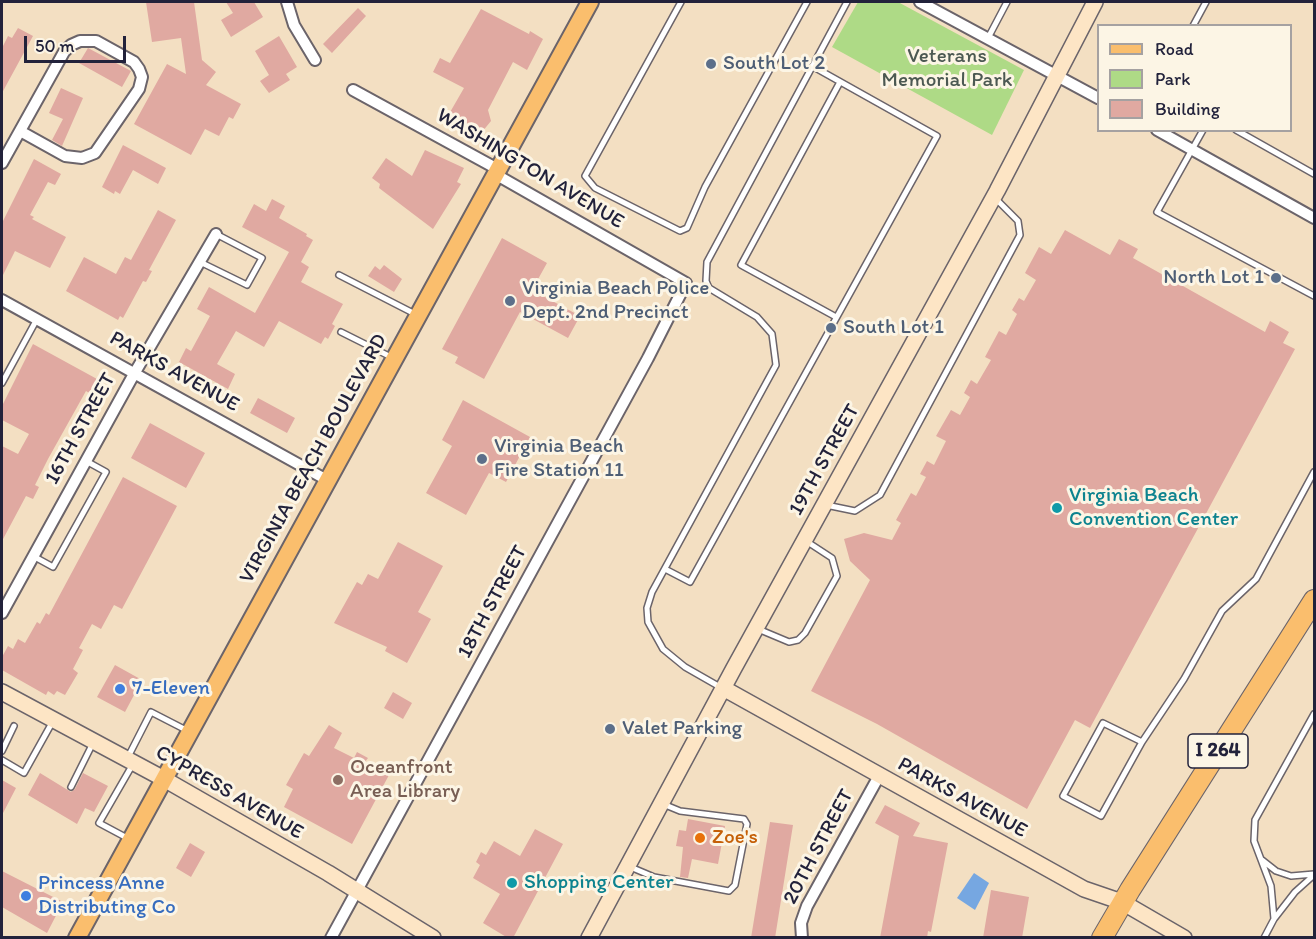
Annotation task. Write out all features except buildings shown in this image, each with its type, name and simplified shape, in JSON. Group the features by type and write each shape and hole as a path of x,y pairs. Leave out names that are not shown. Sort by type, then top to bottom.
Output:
{"highway":[{"name":"I 264","path":"1122,902 1314,600"},
{"path":"1102,938 1122,902"}],"main road":[{"name":"VIRGINIA BEACH BOULEVARD","path":"77,938 590,2"}],"street":[{"path":"287,2 294,25 315,60"},
{"path":"920,2 1097,97"},
{"name":"19TH STREET","path":"589,938 723,688 994,197 1095,2"},
{"path":"2,163 64,52 80,41 96,42 134,62 142,77 139,89 95,153 82,158 65,156 20,131"},
{"name":"WASHINGTON AVENUE","path":"353,90 497,171 502,178 687,283"},
{"path":"1160,132 1314,218"},
{"name":"16TH STREET","path":"2,613 134,374 216,234"},
{"name":"18TH STREET","path":"331,938 687,283"},
{"name":"PARKS AVENUE","path":"2,300 327,480"},
{"name":"PARKS AVENUE","path":"723,688 1084,889 1122,902 1184,938"},
{"name":"CYPRESS AVENUE","path":"2,692 164,779 433,938"},
{"name":"20TH STREET","path":"802,938 801,923 807,906 879,776"}],"lane":[{"path":"681,2 585,176 595,188 680,231 687,228 705,187 807,2"},
{"path":"723,688 674,659 655,636 648,622 647,608 665,569 776,365 772,334 765,324 709,288 705,271 706,262 847,2"},
{"path":"988,38 1007,2"},
{"path":"1194,24 1206,2"},
{"path":"665,569 690,582 937,136 812,66"},
{"path":"836,316 741,265 840,82"},
{"path":"1202,132 1157,212 1314,296"},
{"path":"1240,132 1314,174"},
{"path":"824,505 855,511 880,495 1020,235 1018,220 994,197"},
{"path":"200,262 247,285 262,258 216,234"},
{"path":"339,275 418,316"},
{"path":"2,383 36,319"},
{"path":"341,332 395,358"},
{"path":"33,556 53,567 106,472 86,461"},
{"path":"1142,742 1104,723 1063,796 1101,816 1142,742 1184,679 1222,611 1256,579 1314,472"},
{"path":"757,628 789,642 798,640 805,633 837,576 832,558 805,540"},
{"path":"131,840 99,823 130,761 151,711 190,731"},
{"path":"1274,919 1272,886 1254,842 1255,820 1314,714"},
{"path":"2,760 24,773 54,720"},
{"path":"2,751 14,726"},
{"path":"71,787 94,741"},
{"path":"628,865 654,878 729,891 735,885 747,824 744,819 680,811 662,803"},
{"path":"1260,859 1276,871 1291,876 1314,874"},
{"path":"1264,938 1274,919 1295,892 1314,874"}],"green space":[{"name":"Veterans Memorial Park","path":"858,2 898,2 1024,70 992,135 832,47"}],"water":[{"path":"974,873 989,883 975,910 957,898"}],"place":[{"name":"South Lot 2","path":"711,64"},
{"name":"North Lot 1","path":"1276,278"},
{"name":"Virginia Beach Police Dept. 2nd Precinct","path":"510,301"},
{"name":"South Lot 1","path":"831,328"},
{"name":"Virginia Beach Fire Station 11","path":"482,459"},
{"name":"Virginia Beach Convention Center","path":"1057,508"},
{"name":"7-Eleven","path":"120,689"},
{"name":"Valet Parking","path":"610,729"},
{"name":"Oceanfront Area Library","path":"338,780"},
{"name":"Zoe's","path":"700,838"},
{"name":"Shopping Center","path":"512,883"},
{"name":"Princess Anne Distributing Co","path":"26,896"}]}
